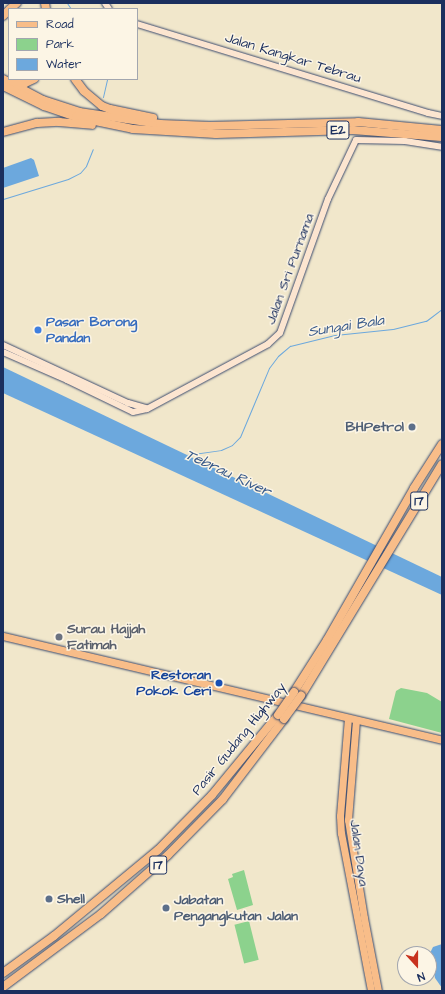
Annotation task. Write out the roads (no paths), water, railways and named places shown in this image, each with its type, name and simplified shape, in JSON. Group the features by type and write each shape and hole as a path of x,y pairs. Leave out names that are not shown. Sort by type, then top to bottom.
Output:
{"highway":[{"path":"3,79 22,83 31,80"},
{"name":"E2","path":"3,79 43,100 79,112 133,120 210,126 358,122 442,130"},
{"path":"76,80 94,100 110,109 183,125"},
{"name":"E2","path":"3,86 44,106 76,117 133,129 216,134 353,130 442,137"},
{"path":"3,132 22,126 45,122 133,129"},
{"name":"Pasir Gudang Highway","path":"297,694 414,488 442,444"},
{"name":"Pasir Gudang Highway","path":"3,987 101,914 168,855 223,799 297,694 372,580 442,464"},
{"name":"Pasir Gudang Highway","path":"3,974 54,936 158,850 212,795 281,717"}],"main road":[{"path":"3,636 442,740"},
{"path":"331,714 340,720 346,730"},
{"name":"Jalan Daya","path":"348,718 342,796 341,834 371,991"},
{"name":"Jalan Daya","path":"356,720 349,802 349,833 378,991"},
{"path":"354,732 362,724 369,723"},
{"path":"342,796 345,780 347,778 349,802"}],"street":[{"name":"Jalan Kangkar Tebrau","path":"138,24 422,112 442,116"},
{"name":"Jalan Sri Purnama","path":"72,379 128,403 147,409 268,344 280,333 328,199 356,140 405,141 442,147"},
{"path":"3,345 72,379"},
{"path":"3,352 72,379"}],"water":[{"path":"31,158 34,160 39,176 3,188 3,168"},
{"path":"3,367 442,577 442,595 3,393"},
{"path":"442,944 442,988 437,981 436,946"}],"waterway":[{"path":"67,3 70,8"},
{"path":"103,97 107,80"},
{"path":"3,199 68,179 80,173 86,166 93,149"},
{"name":"Sungai Bala","path":"186,455 221,450 232,445 240,437 269,368 278,356 290,346 335,335 393,329 426,321 442,309"}],"place":[{"name":"Pasar Borong Pandan","path":"38,330"},
{"name":"BHPetrol","path":"412,427"},
{"name":"Surau Hajjah Fatimah","path":"59,637"},
{"name":"Restoran Pokok Ceri","path":"219,683"},
{"name":"Shell","path":"49,899"},
{"name":"Jabatan Pengangkutan Jalan","path":"166,908"}],"water label":[{"name":"Tebrau River","path":"228,473"}]}
